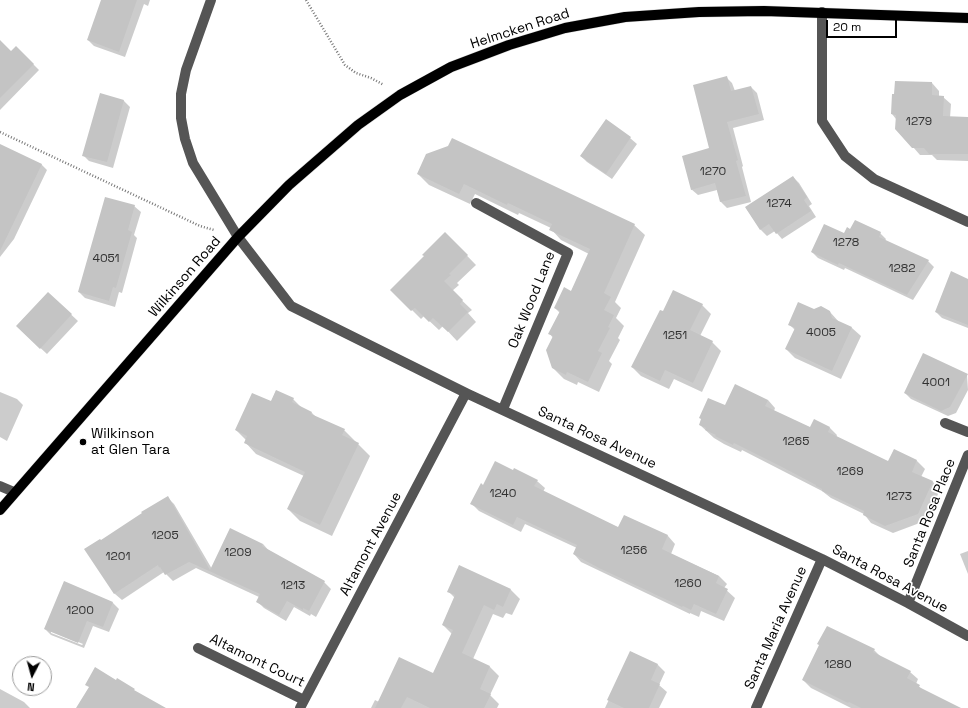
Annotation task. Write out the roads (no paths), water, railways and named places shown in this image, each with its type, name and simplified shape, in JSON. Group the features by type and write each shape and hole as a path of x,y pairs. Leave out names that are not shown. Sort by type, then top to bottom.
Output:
{"main road":[{"name":"Helmcken Road","path":"238,237 289,185 358,125 400,95 450,67 509,45 565,28 625,17 699,12 764,10 968,18"},
{"name":"Wilkinson Road","path":"0,510 14,492 238,237"}],"street":[{"name":"Wilkinson Road","path":"211,0 186,70 181,94 181,118 185,140 193,163 238,237"},
{"path":"822,12 822,121 845,156 874,179 968,222"},
{"name":"Oak Wood Lane","path":"476,203 568,253 503,409"},
{"name":"Santa Rosa Avenue","path":"238,237 290,306 466,393 822,559 968,636"},
{"name":"Altamont Avenue","path":"302,704 466,393"},
{"path":"945,423 968,432"},
{"name":"Santa Rosa Place","path":"908,603 968,454"},
{"path":"0,486 14,492"},
{"name":"Santa Maria Avenue","path":"756,708 822,559"},
{"name":"Altamont Court","path":"198,648 302,704"}],"place":[{"name":"Wilkinson at Glen Tara","path":"83,442"}]}
